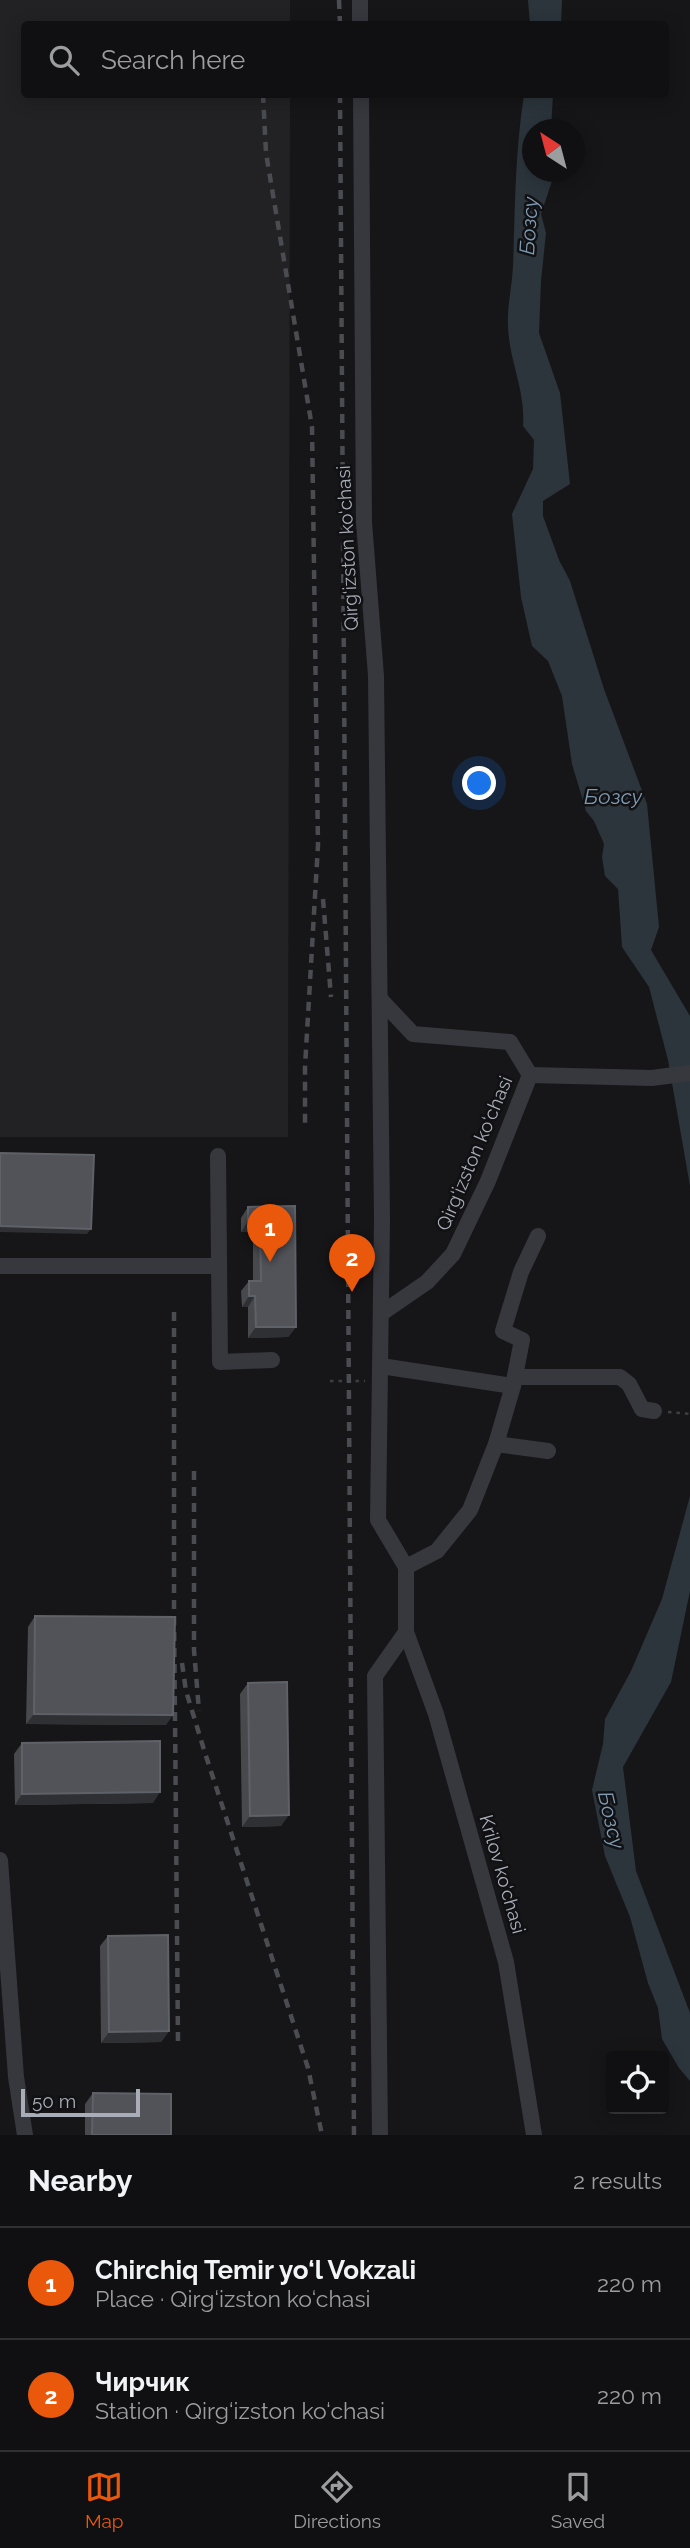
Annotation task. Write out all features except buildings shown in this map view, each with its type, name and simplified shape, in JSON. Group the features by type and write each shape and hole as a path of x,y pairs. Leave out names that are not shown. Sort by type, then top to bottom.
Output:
{"street":[{"path":"360,0 360,21"},
{"name":"Qirg‘izston ko‘chasi","path":"361,98 364,522 376,676 380,999 382,1313 378,1520 407,1567"},
{"name":"Qirg‘izston ko‘chasi","path":"380,999 413,1034 510,1042 530,1075 488,1181 453,1254 427,1282 382,1313"},
{"path":"530,1075 652,1078 690,1073"},
{"path":"218,1156 220,1362 272,1360"},
{"path":"380,2135 375,1676 406,1632 407,1567 437,1551 470,1510 496,1444 514,1381 522,1340 503,1331 521,1272 538,1236"},
{"path":"0,1266 218,1266"},
{"path":"381,1374 514,1381 620,1377 629,1384 642,1409 654,1411"},
{"path":"496,1444 548,1451"},
{"name":"Krilov ko‘chasi","path":"406,1632 436,1714 506,1962 534,2135"},
{"path":"0,1860 16,2077 26,2135"}],"path":[{"path":"330,1381 381,1374"},
{"path":"654,1411 690,1414"}],"shaded area":[{"path":"0,0 290,0 290,21 21,21 21,98 290,98 288,1137 0,1137"}],"water":[{"path":"528,0 562,0 561,21 530,21"},
{"name":"Бозсу","path":"524,98 553,98 552,119 522,119 522,182 552,182 541,214 546,233 539,333 560,393 570,484 543,501 543,516 559,560 570,581 604,689 647,804 659,927 651,950 690,1016 690,1186 668,1060 649,987 622,947 618,889 605,876 602,857 604,844 594,821 586,811 572,764 562,696 548,661 532,646 521,597 512,514 533,469 534,440 523,426 522,401 509,339 517,159"},
{"name":"Бозсу","path":"690,1496 690,1591 671,1682 623,1767 636,1871 690,2013 690,2081 662,2039 658,2008 648,1983 630,1917 605,1856 592,1790 603,1744 605,1719 631,1671 662,1599"}],"railway":[{"path":"339,0 340,21"},
{"path":"263,98 266,153 312,427 318,845 305,1067 305,1127"},
{"path":"340,98 354,2135"},
{"path":"323,899 331,997"},
{"path":"174,1312 178,2041"},
{"path":"194,1471 194,1650 199,1711"},
{"path":"182,1663 186,1691 205,1753 308,2068 322,2135"}],"place":[{"name":"Chirchiq Temir yo‘l Vokzali","path":"270,1262"},
{"name":"Чирчик","path":"352,1292"}]}
